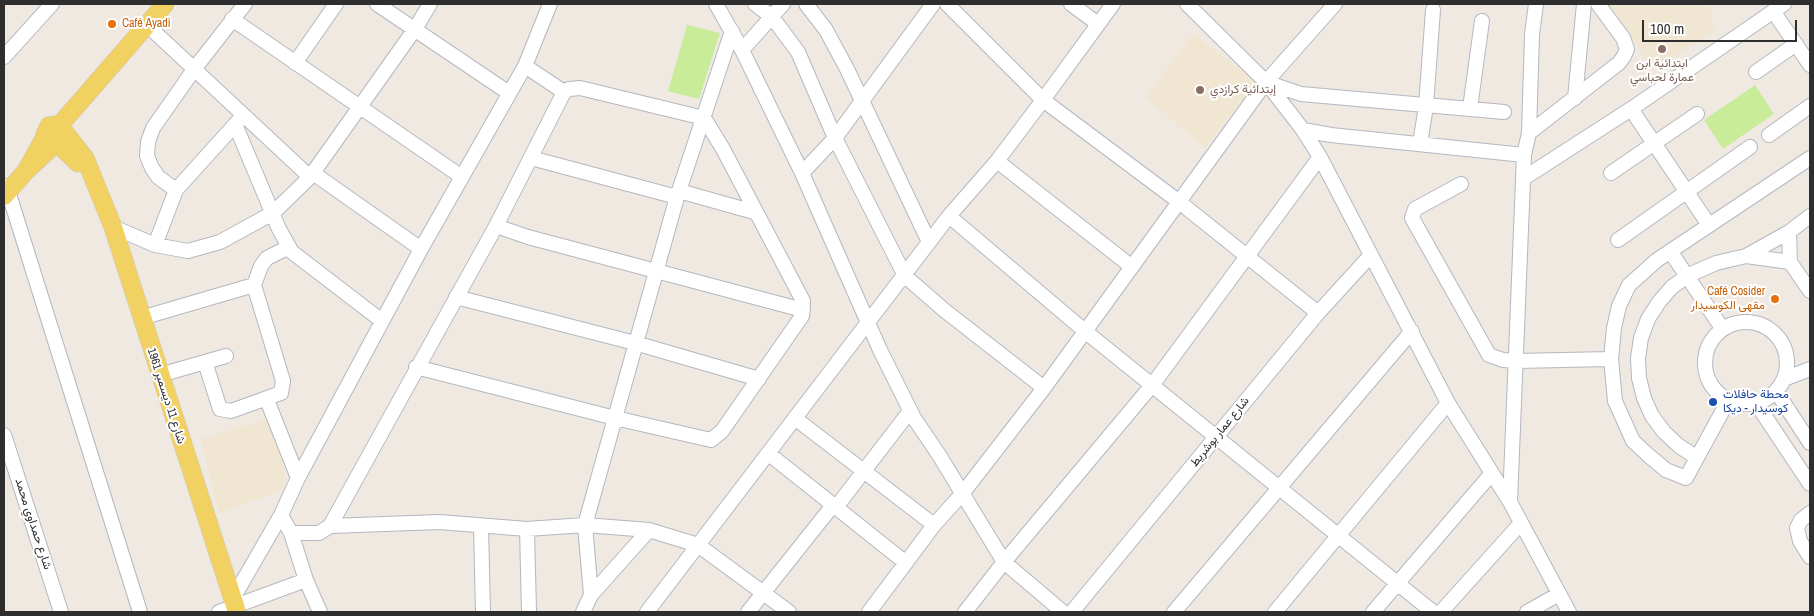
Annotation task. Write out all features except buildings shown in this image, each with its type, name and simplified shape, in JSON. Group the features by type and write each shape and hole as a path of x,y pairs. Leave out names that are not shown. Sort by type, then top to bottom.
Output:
{"main road":[{"path":"5,191 26,171 56,136 165,4"},
{"name":"شارع 11 ديسمبر 1961","path":"56,136 85,158 113,227 231,608"}],"street":[{"path":"4,57 52,4"},
{"path":"176,190 158,177 152,168 148,156 148,142 152,128 195,68 245,4"},
{"path":"295,63 336,4"},
{"path":"378,4 509,93"},
{"path":"113,227 155,245 178,250 198,250 220,242 274,213 312,175 415,29 430,4"},
{"path":"716,4 742,50 802,173 880,350 910,412 1004,562 1063,612"},
{"path":"755,4 772,16 798,52 835,138 905,276 944,310 1044,388"},
{"path":"742,50 783,4"},
{"path":"806,4 826,30 929,242"},
{"path":"802,173 835,138 933,4"},
{"path":"947,4 1043,100 1178,201 1318,313"},
{"path":"1071,4 1098,24"},
{"path":"646,612 796,419 868,320 905,276 949,216 997,161 1113,4"},
{"path":"1186,4 1266,82 1303,130 1320,157 1448,403 1510,502 1569,612"},
{"path":"1510,502 1524,154 1529,133 1532,34 1536,4"},
{"path":"1575,98 1584,4"},
{"path":"1529,133 1619,63 1627,50 1623,38 1598,4"},
{"path":"231,608 382,321 525,66 548,5"},
{"path":"869,612 934,525 962,494 1086,332 1178,201 1266,82 1330,5"},
{"path":"1524,178 1631,109 1779,7 1796,44 1810,65"},
{"path":"1420,144 1426,106 1434,10"},
{"path":"232,19 462,178"},
{"path":"1470,108 1482,21"},
{"path":"148,24 195,68 239,120 281,148 312,175 421,250"},
{"path":"591,596 585,525 634,343 657,271 678,194 732,31"},
{"path":"1756,72 1796,44"},
{"path":"525,66 564,92"},
{"path":"1266,82 1301,94 1504,112"},
{"path":"330,526 416,368 496,226 564,92 569,89 580,88 704,118 723,149 754,212 803,301 803,310 798,323 722,431 711,440 416,368"},
{"path":"1769,135 1810,106"},
{"path":"1631,109 1709,225"},
{"path":"1611,173 1697,114"},
{"path":"155,245 176,190 239,120"},
{"path":"239,120 274,213 296,258 382,321"},
{"path":"1303,130 1332,135 1524,154"},
{"path":"1618,240 1750,147"},
{"path":"965,612 1004,562 1153,384 1320,157"},
{"path":"531,158 754,212"},
{"path":"1728,401 1686,478 1666,470 1633,441 1615,401 1611,359 1614,328 1624,295 1636,277 1670,251 1810,158"},
{"path":"997,161 1132,267"},
{"path":"1461,184 1415,208 1412,218 1489,355 1503,360 1516,361 1611,359"},
{"path":"5,191 140,612"},
{"path":"949,216 1086,332 1217,436 1339,538 1398,584 1443,611 1521,523"},
{"path":"1696,457 1679,446 1664,432 1652,416 1644,398 1639,378 1638,358 1641,338 1648,319 1668,292 1689,276 1716,263 1746,256 1789,232 1810,217"},
{"path":"496,226 803,310"},
{"path":"1789,232 1790,262 1810,291"},
{"path":"205,362 220,409 231,411 267,400 281,393 283,382 254,285 261,266 267,258 289,247"},
{"path":"1670,251 1689,276 1722,328"},
{"name":"شارع عمار بوشريط","path":"1072,612 1318,313 1371,255"},
{"path":"1746,256 1790,262"},
{"path":"141,318 254,285"},
{"path":"456,297 634,343 759,379"},
{"path":"1810,369 1780,385 1767,399 1746,405 1728,401 1718,394 1710,384 1705,372 1704,360 1707,348 1713,337 1722,328 1734,323 1748,322 1760,324 1772,331 1781,341 1786,353 1787,366 1780,385 1810,443"},
{"path":"1174,612 1412,331"},
{"path":"160,375 226,356"},
{"path":"267,400 298,478"},
{"path":"1276,612 1339,538 1448,403"},
{"path":"1756,403 1810,484"},
{"path":"748,612 864,472 910,412"},
{"path":"796,419 934,525"},
{"name":"شارع حمداوي محمد","path":"4,436 61,612"},
{"path":"769,454 906,563"},
{"path":"1373,612 1492,473"},
{"path":"1810,513 1797,528 1800,542 1810,557"},
{"path":"281,515 291,533 306,580 320,612"},
{"path":"291,533 319,532 330,526 439,522 527,529 585,525 649,530 698,545 789,612"},
{"path":"481,526 483,612"},
{"path":"527,529 529,612"},
{"path":"583,612 591,596 649,530"},
{"path":"231,608 306,580"},
{"path":"1527,612 1558,594"}],"shaded area":[{"name":"ابتدائية ابن عمارة لحباسي","path":"1609,4 1708,4 1714,14 1710,17 1717,28 1653,70"},
{"name":"إبتدائية كرازدي","path":"1193,34 1256,82 1205,148 1146,97"},
{"path":"268,419 285,469 283,490 219,513 201,439"}],"green space":[{"path":"687,25 720,33 699,99 668,91"},
{"path":"1755,85 1774,114 1723,149 1704,120"}],"place":[{"name":"Café Ayadi","path":"112,24"},
{"name":"ابتدائية ابن عمارة لحباسي","path":"1662,49"},
{"name":"إبتدائية كرازدي","path":"1200,90"},
{"name":"Café Cosider مقهى الكوسيدار","path":"1775,299"},
{"name":"محطة حافلات كوسيدار - ديكا","path":"1713,402"}]}
